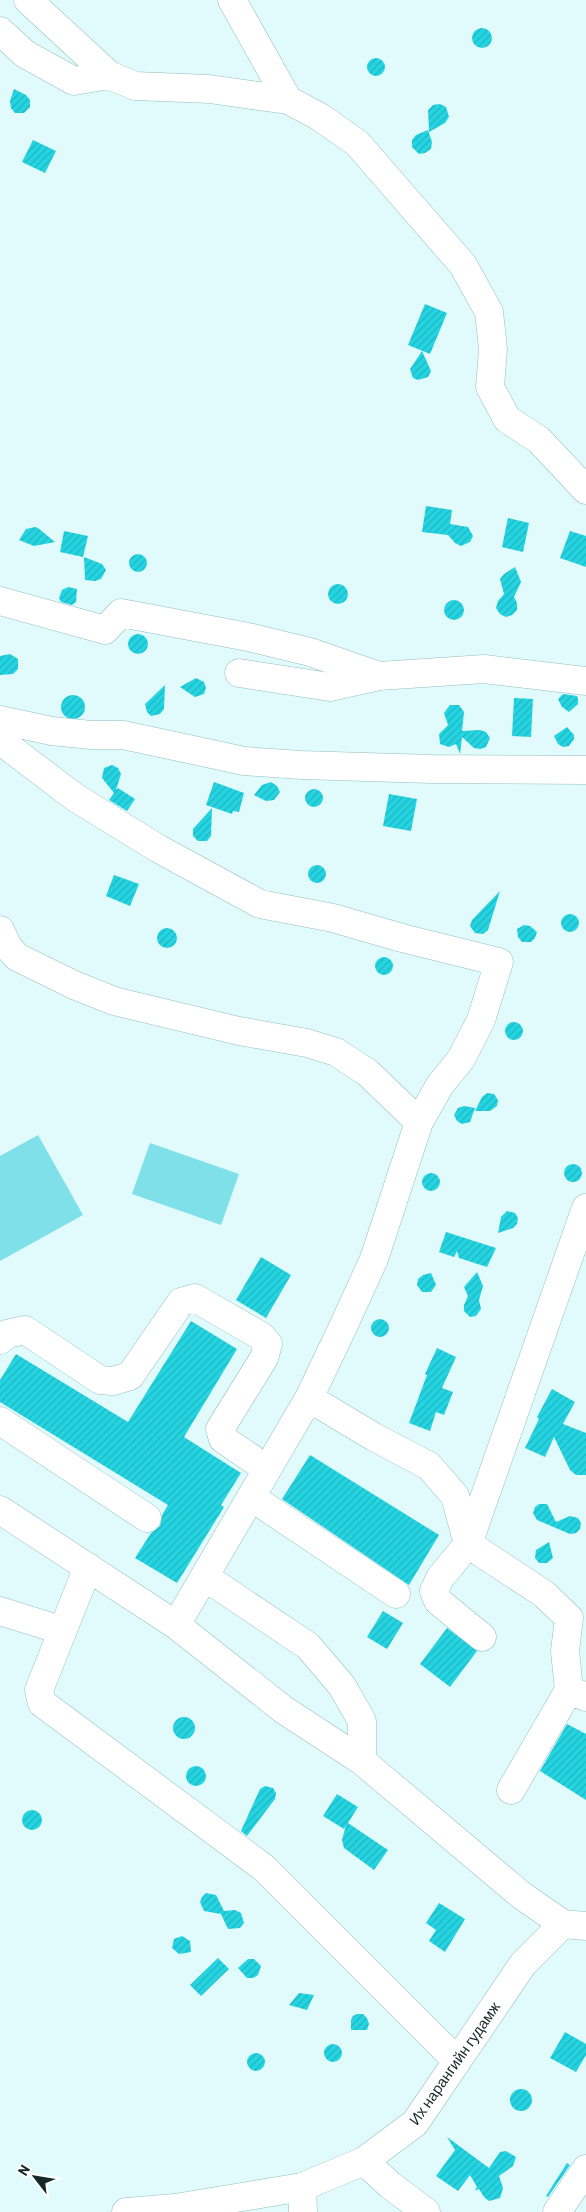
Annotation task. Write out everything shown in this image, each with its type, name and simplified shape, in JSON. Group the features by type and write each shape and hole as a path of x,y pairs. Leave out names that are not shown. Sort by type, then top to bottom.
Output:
{"street":[{"path":"28,0 109,75 135,86 209,89 288,100 320,117 357,143 463,265 489,312 492,349 490,387 507,419 539,440 586,490"},
{"path":"232,0 288,100"},
{"path":"0,31 25,54 74,81 109,75"},
{"path":"0,601 105,630 121,613 248,637 310,652 379,676"},
{"path":"239,673 330,687 379,676 484,669 586,681"},
{"path":"0,720 52,731 91,735 123,735 244,761 300,765 412,768 586,770"},
{"path":"0,737 2,742 76,798 159,849 260,904 333,918 402,938 499,962 481,1020 461,1059 440,1085 419,1122 374,1259 308,1398 176,1625"},
{"path":"0,930 8,947 17,957 74,985 114,1001 239,1031 307,1043 336,1052 368,1073 419,1122"},
{"path":"482,1637 438,1601 434,1591 440,1578 468,1544 586,1208"},
{"path":"0,1340 7,1334 25,1330 100,1380 113,1381 130,1376 182,1302 195,1298 261,1336 268,1344 264,1358 220,1429 223,1439 267,1470"},
{"path":"308,1398 374,1437 429,1466 455,1496 468,1544 544,1594 569,1618 565,1651 577,1693 511,1790"},
{"path":"0,1421 147,1518"},
{"path":"251,1498 396,1594"},
{"path":"0,1510 176,1625 284,1710 362,1761 521,1895 575,1925"},
{"path":"88,1567 39,1690 42,1703 264,1868 457,2061"},
{"path":"205,1577 308,1646 342,1686 362,1721 362,1761"},
{"path":"0,1611 48,1626"},
{"name":"Их нарангийн гудамж","path":"126,2212 302,2199 364,2161 415,2123 522,1964 575,1925"},
{"path":"364,2161 390,2185 426,2212"},
{"path":"556,2212 586,2169"}],"shaded area":[{"path":"38,1135 83,1215 0,1261 0,1156"},
{"path":"150,1143 239,1174 221,1225 132,1194"}],"building":[{"path":"482,28 489,31 492,38 489,45 482,48 475,45 472,38 475,31"},
{"path":"372,58 380,58 385,63 383,74 372,76 367,71 367,63"},
{"path":"14,89 26,95 30,100 30,107 24,113 15,113 11,108 10,101"},
{"path":"440,104 446,107 449,117 445,123 429,132 428,110 433,105"},
{"path":"428,130 432,142 431,149 419,154 412,147 412,140 416,135"},
{"path":"33,140 56,151 45,173 22,162"},
{"path":"425,304 447,313 430,354 408,345"},
{"path":"422,351 431,371 428,377 418,380 413,378 410,369"},
{"path":"426,506 452,510 450,524 468,527 473,536 470,542 461,546 455,543 448,535 422,532"},
{"path":"508,518 529,523 523,552 502,547"},
{"path":"35,527 55,542 34,546 19,540 26,529"},
{"path":"64,531 88,536 83,557 60,552"},
{"path":"570,531 586,536 586,567 560,558"},
{"path":"134,554 142,554 147,559 145,570 134,572 129,567 129,559"},
{"path":"84,557 102,564 106,570 101,579 95,581 85,580"},
{"path":"515,567 521,582 514,597 517,603 517,610 512,615 506,617 500,614 496,608 498,601 504,594 500,579"},
{"path":"334,584 342,584 348,590 348,598 342,604 334,604 328,598 328,590"},
{"path":"68,587 77,589 76,602 72,605 61,602 59,598 62,590"},
{"path":"450,600 458,600 464,606 464,614 458,620 450,620 444,614 444,606"},
{"path":"138,634 145,637 148,644 145,651 138,654 131,651 128,644 131,637"},
{"path":"10,654 18,659 18,669 13,674 0,675 0,656"},
{"path":"196,678 204,682 206,688 204,694 195,697 180,687"},
{"path":"165,685 164,709 160,714 151,716 147,712 145,704"},
{"path":"563,694 577,696 578,699 578,704 569,712 562,707 558,699"},
{"path":"73,695 81,699 85,707 81,715 73,719 65,715 61,707 65,699"},
{"path":"514,698 533,699 531,737 512,736"},
{"path":"450,705 459,705 464,712 462,731 480,730 486,732 490,738 486,747 474,748 462,737 460,754 456,744 449,747 440,744 439,734 448,725 444,713"},
{"path":"567,727 574,735 574,739 569,746 563,747 558,744 554,736"},
{"path":"112,765 118,768 121,774 116,790 118,788 135,799 127,811 109,800 114,793 102,778 104,768"},
{"path":"214,782 244,793 239,812 233,811 232,814 206,805"},
{"path":"271,782 277,786 280,792 274,800 266,801 254,795 262,785"},
{"path":"310,789 318,789 323,794 321,805 310,807 305,802 305,794"},
{"path":"389,794 417,799 411,831 383,826"},
{"path":"212,808 211,836 207,841 198,841 193,836 193,829"},
{"path":"313,865 321,865 326,870 324,881 313,883 308,878 308,870"},
{"path":"114,875 139,884 130,906 106,896"},
{"path":"500,891 488,930 483,934 475,933 470,926 472,920"},
{"path":"570,914 576,917 579,923 576,929 570,932 564,929 561,923 564,917"},
{"path":"524,925 530,926 537,932 531,942 522,942 518,937 517,929"},
{"path":"167,928 174,931 177,938 174,945 167,948 160,945 157,938 160,931"},
{"path":"384,957 390,960 393,966 390,972 384,975 378,972 375,966 378,960"},
{"path":"514,1022 520,1025 523,1031 520,1037 514,1040 508,1037 505,1031 508,1025"},
{"path":"487,1093 494,1094 498,1100 497,1106 490,1111 475,1111 482,1097"},
{"path":"464,1106 475,1108 470,1122 462,1124 457,1121 454,1115 458,1108"},
{"path":"573,1164 579,1167 582,1173 579,1179 573,1182 567,1179 564,1173 567,1167"},
{"path":"431,1173 437,1176 440,1182 437,1188 431,1191 425,1188 422,1182 425,1176"},
{"path":"507,1211 515,1213 518,1218 517,1224 513,1228 498,1233 501,1217"},
{"path":"446,1232 496,1248 487,1267 459,1258 457,1251 454,1257 439,1252"},
{"path":"261,1257 291,1275 266,1318 236,1300"},
{"path":"477,1272 483,1286 479,1300 481,1309 476,1316 470,1317 464,1311 464,1305 468,1296 464,1287"},
{"path":"431,1273 436,1285 431,1292 422,1292 417,1285 418,1279 423,1275"},
{"path":"380,1319 386,1322 389,1328 386,1334 380,1337 374,1334 371,1328 374,1322"},
{"path":"191,1321 237,1349 184,1437 241,1473 221,1505 224,1507 177,1583 135,1558 151,1533 160,1526 162,1515 168,1505 0,1402 0,1380 16,1354 128,1422"},
{"path":"437,1348 456,1357 442,1388 453,1392 444,1415 436,1412 430,1431 409,1423 427,1375 425,1374"},
{"path":"552,1389 575,1402 563,1424 586,1433 586,1475 576,1475 570,1470 554,1437 545,1457 525,1448 539,1419 537,1417"},
{"path":"310,1455 439,1535 409,1585 282,1499"},
{"path":"539,1504 547,1504 556,1522 570,1516 578,1518 581,1523 580,1529 576,1533 570,1534 537,1520 533,1513 535,1507"},
{"path":"549,1542 553,1558 547,1563 539,1563 535,1558 536,1550"},
{"path":"383,1611 403,1623 387,1649 367,1637"},
{"path":"447,1628 477,1651 450,1687 420,1664"},
{"path":"184,1717 192,1720 195,1728 192,1736 184,1739 176,1736 173,1728 176,1720"},
{"path":"567,1724 586,1734 586,1800 540,1771"},
{"path":"196,1766 203,1769 206,1776 203,1783 196,1786 189,1783 186,1776 189,1769"},
{"path":"265,1786 273,1788 276,1793 275,1799 247,1836 241,1831 260,1789"},
{"path":"337,1794 358,1807 348,1823 388,1850 374,1870 344,1848 342,1840 346,1825 344,1829 323,1816"},
{"path":"32,1810 39,1813 42,1820 39,1827 32,1830 25,1827 22,1820 25,1813"},
{"path":"206,1893 216,1895 224,1911 235,1910 241,1913 244,1923 240,1928 228,1929 221,1914 204,1911 200,1902"},
{"path":"439,1903 465,1919 445,1952 429,1941 436,1930 426,1923"},
{"path":"182,1936 190,1941 191,1952 179,1954 172,1948 174,1939"},
{"path":"218,1958 229,1969 201,1996 190,1985"},
{"path":"248,1959 254,1959 261,1966 258,1975 253,1978 247,1978 238,1968"},
{"path":"299,1993 314,1995 307,2010 289,2005"},
{"path":"357,2014 363,2014 367,2018 369,2024 367,2030 351,2030 351,2020"},
{"path":"565,2032 586,2044 586,2055 576,2072 550,2058"},
{"path":"333,2044 339,2047 342,2053 339,2059 333,2062 327,2059 324,2053 327,2047"},
{"path":"252,2053 260,2053 265,2058 263,2069 252,2071 247,2066 247,2058"},
{"path":"521,2089 529,2092 532,2100 529,2108 521,2111 513,2108 510,2100 513,2092"},
{"path":"447,2137 489,2168 500,2152 506,2151 516,2157 513,2166 499,2176 503,2188 500,2198 489,2201 479,2189 475,2191 477,2187 470,2175 458,2191 436,2176 455,2150"},
{"path":"567,2163 570,2165 548,2197 546,2196"}]}
